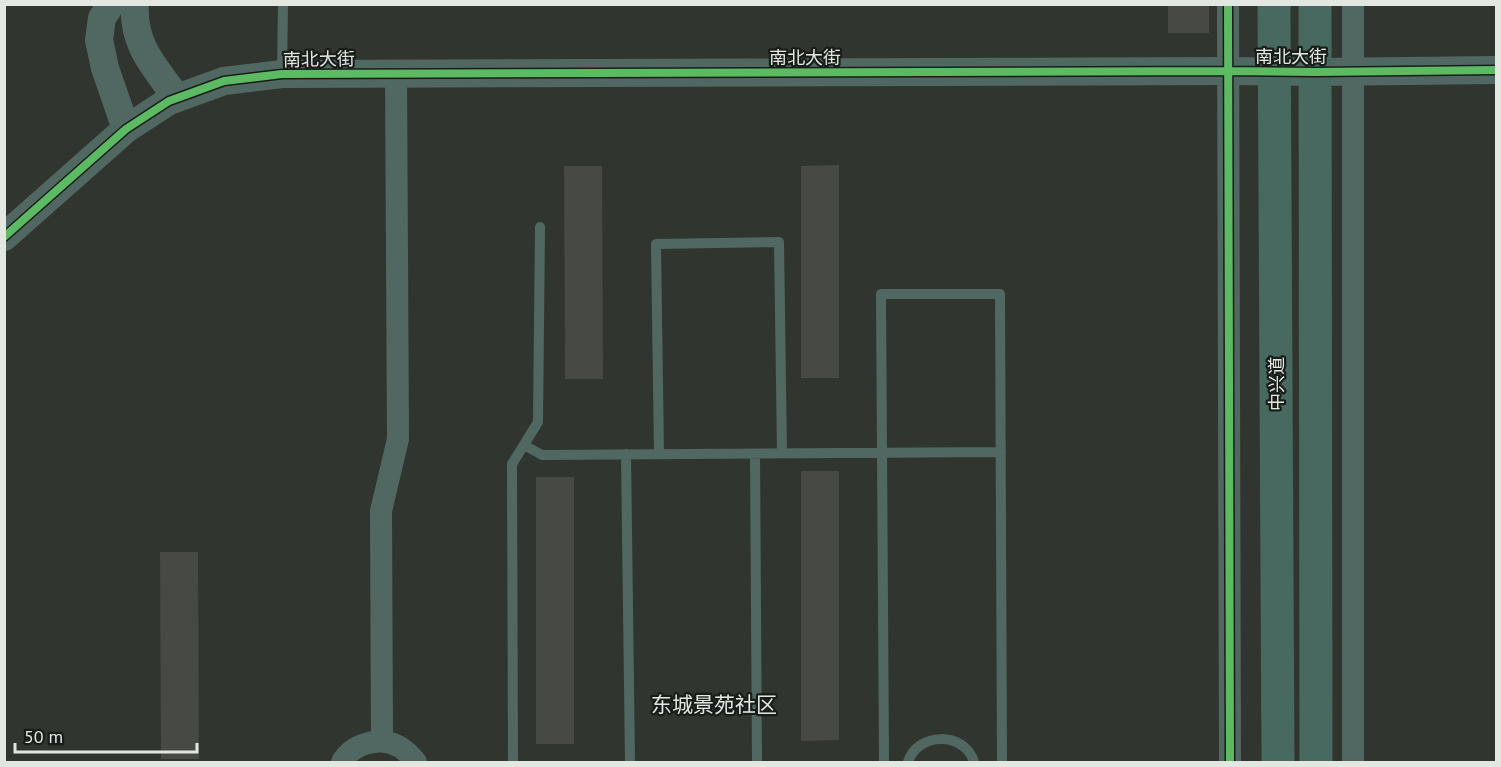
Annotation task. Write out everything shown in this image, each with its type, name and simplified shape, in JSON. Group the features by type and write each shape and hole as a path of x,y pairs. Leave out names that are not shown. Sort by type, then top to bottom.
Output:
{"main road":[{"name":"中兴道","path":"1274,4 1278,762"},
{"path":"1315,4 1316,762"}],"street":[{"path":"111,4 102,18 99,40 105,68 126,129"},
{"path":"135,4 134,22 138,39 177,98"},
{"path":"1228,4 1230,762"},
{"path":"1353,4 1353,762"},
{"name":"南北大街","path":"4,237 126,129 170,101 224,81 282,74 1497,70"},
{"path":"382,741 381,511 398,439 396,73"},
{"path":"342,762 355,749 368,743 382,741 396,745 416,762"}],"lane":[{"path":"282,74 283,4"},
{"path":"513,762 512,464 538,422 540,227"},
{"path":"659,454 657,244 779,242 782,453"},
{"path":"884,762 881,294 1000,294 1002,762"},
{"path":"524,445 542,455 1001,452"},
{"path":"626,454 630,762"},
{"path":"755,454 757,762"},
{"path":"908,762 916,749 925,742 936,739 957,742 966,749 974,762"}],"building":[{"path":"1168,5 1209,5 1209,33 1168,33"},
{"path":"839,165 839,378 801,378 801,166"},
{"path":"564,166 602,166 603,379 565,379"},
{"path":"801,471 839,471 839,740 801,741"},
{"path":"536,477 574,477 574,744 536,744"},
{"path":"160,552 198,552 199,759 161,759"}],"cycle path":[{"path":"1228,4 1230,762"},
{"path":"4,237 126,129 169,101 224,81 282,74 1496,70"}],"district":[{"name":"东城景苑社区","path":"714,704"}]}
